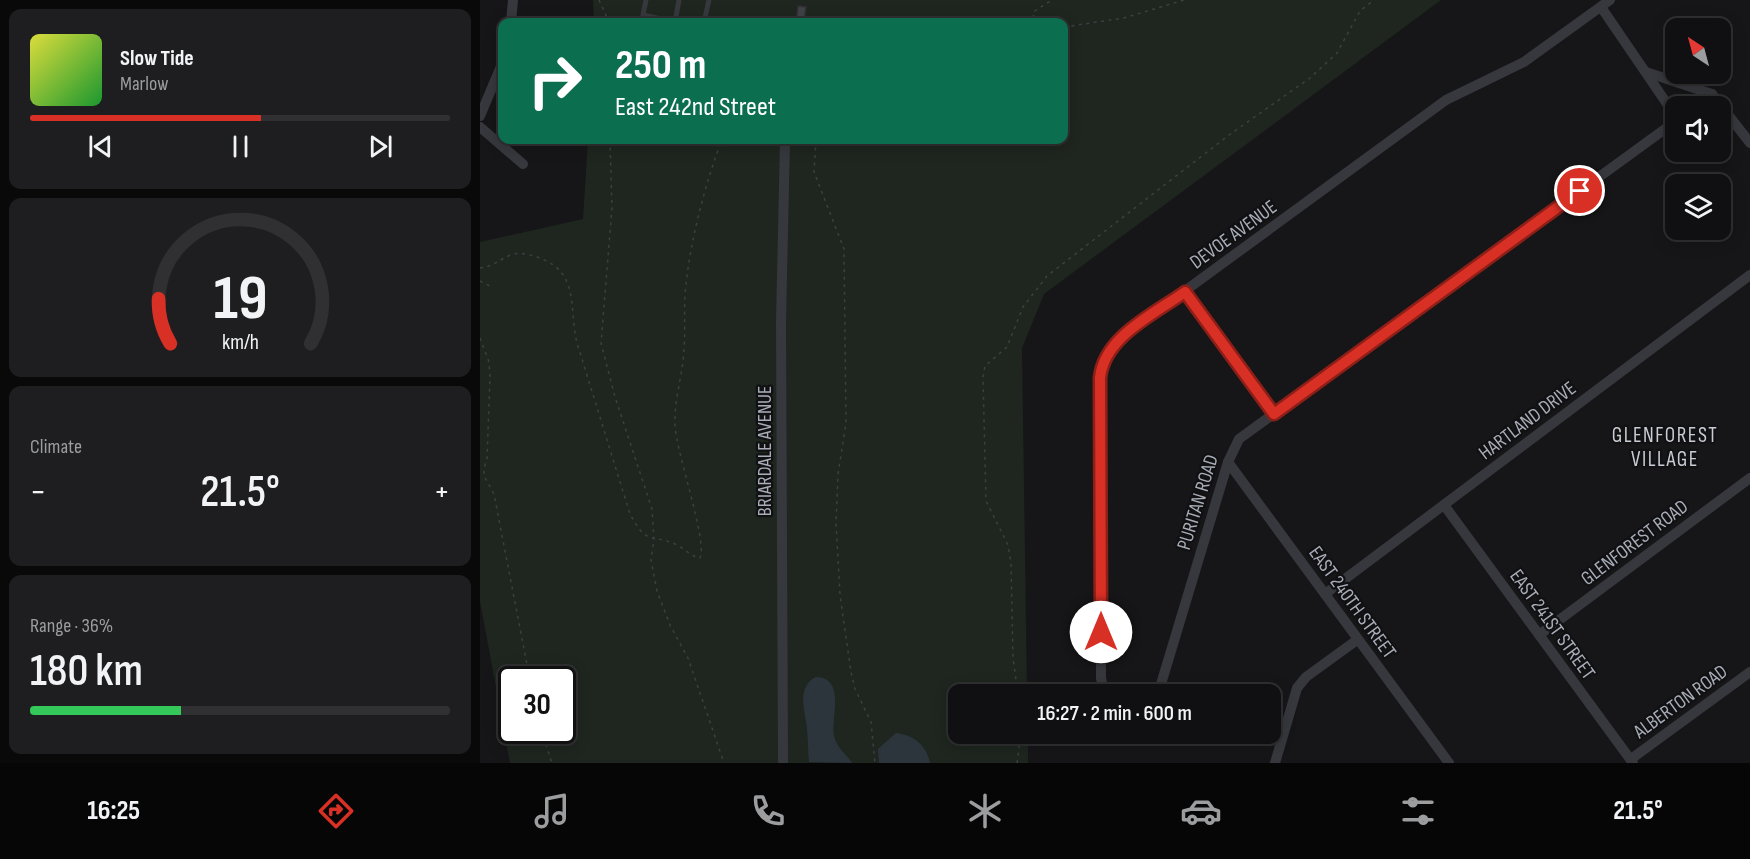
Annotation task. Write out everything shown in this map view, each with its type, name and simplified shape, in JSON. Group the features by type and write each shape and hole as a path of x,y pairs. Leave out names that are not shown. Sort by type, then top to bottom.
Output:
{"street":[{"path":"511,18 513,0"},
{"path":"1605,3 1665,102"},
{"name":"DEVOE AVENUE","path":"1103,684 1101,364 1115,342 1446,100 1524,62 1605,3"},
{"path":"1646,72 1712,94 1750,143"},
{"path":"480,116 498,73"},
{"path":"480,127 498,142"},
{"name":"PURITAN ROAD","path":"1162,684 1227,462 1239,439 1665,127"},
{"path":"500,144 523,164"},
{"name":"BRIARDALE AVENUE","path":"783,763 781,322 786,144"},
{"name":"HARTLAND DRIVE","path":"1325,594 1750,275"},
{"path":"1185,292 1274,414"},
{"name":"EAST 240TH STREET","path":"1227,462 1449,763"},
{"name":"GLENFOREST ROAD","path":"1539,635 1750,478"},
{"name":"EAST 241ST STREET","path":"1444,505 1632,761"},
{"path":"1275,763 1297,688 1306,677 1357,639"},
{"name":"ALBERTON ROAD","path":"1632,761 1750,672"}],"lane":[{"path":"646,0 643,15 658,18"},
{"path":"677,18 679,0"},
{"path":"705,18 708,0"}],"path":[{"path":"599,0 607,18"},
{"path":"1034,18 1033,12 1052,0"},
{"path":"1068,26 1124,18 1184,0"},
{"path":"1017,684 1013,658 1011,563 1008,545 986,501 983,377 986,366 1006,347 1023,307 1047,276 1327,63 1345,41 1360,11 1374,0"},
{"path":"610,144 612,208 602,343 615,397 652,509 654,540 651,560 657,591 670,625 688,657 724,763"},
{"path":"480,268 495,266 515,253 526,254 555,264 565,275 570,288 571,319 577,343 625,499 638,529 654,540 677,544 698,559 702,555 677,447 675,412 684,351 685,295 691,255 721,144"},
{"path":"816,144 814,172 844,249 846,423 838,474 836,523 840,595 851,672 855,689 871,722 875,763"},
{"path":"480,281 490,286"},
{"path":"480,338 489,362 490,377 484,476 494,494 527,666"},
{"path":"546,744 552,763"},
{"path":"1017,763 1020,744"}],"shaded area":[{"path":"593,0 1441,0 1044,294 1022,348 1027,684 948,684 948,744 1028,744 1028,763 510,763 506,744 576,744 576,666 498,666 498,698 480,601 480,242 583,219 588,144 1068,144 1068,18 594,18"},
{"path":"816,677 825,679 834,691 835,740 852,763 809,762 803,700 806,687"},
{"path":"896,733 918,742 926,751 930,763 879,763 878,749"}],"building":[{"path":"798,6 806,7 805,18 796,18"}],"district":[{"name":"GLENFOREST VILLAGE","path":"1665,447"}],"route":[{"path":"1101,632 1100,378 1101,364 1115,342 1185,292 1274,414 1580,191"}]}
